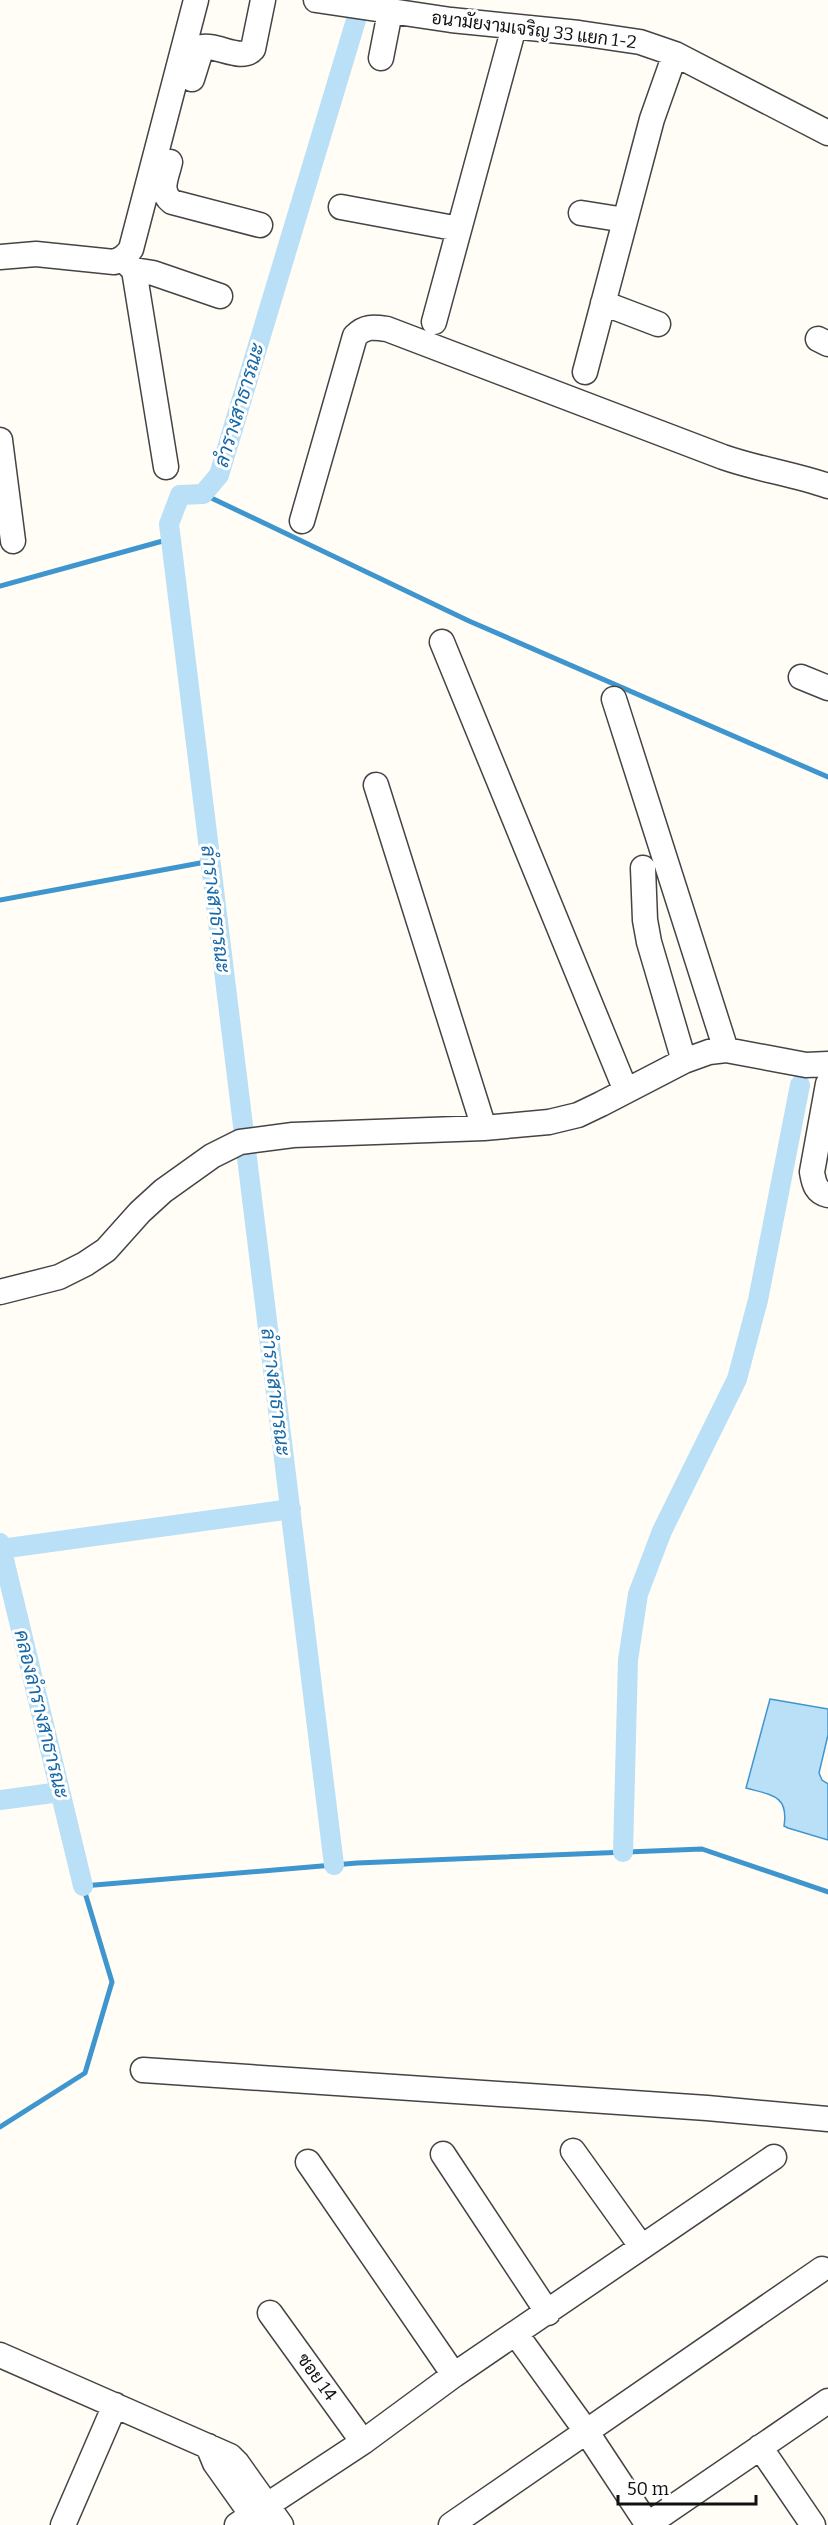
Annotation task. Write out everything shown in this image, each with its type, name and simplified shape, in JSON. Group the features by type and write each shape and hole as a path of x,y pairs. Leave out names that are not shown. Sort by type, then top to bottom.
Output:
{"street":[{"path":"166,467 128,265 196,0"},
{"path":"260,225 172,202 163,190 198,53 202,47 208,46 242,54 250,53 253,49 263,0"},
{"name":"อนามัยงามเจริญ 33 แยก 1-2","path":"316,0 390,12 640,42 675,54 828,133"},
{"path":"381,58 390,12"},
{"path":"434,322 514,27"},
{"path":"585,372 652,119 675,54"},
{"path":"341,207 459,229"},
{"path":"581,213 625,220"},
{"path":"0,258 36,254 114,262 220,296"},
{"path":"603,303 658,324"},
{"path":"302,521 355,336 362,328 373,327 387,329 744,465 791,474 828,486"},
{"path":"0,440 13,542"},
{"path":"442,642 627,1091"},
{"path":"801,677 828,688"},
{"path":"614,699 726,1050"},
{"path":"376,785 484,1128"},
{"path":"643,868 645,920 649,942 684,1061"},
{"path":"0,1292 59,1277 85,1264 106,1250 140,1212 163,1191 212,1156 250,1140 484,1128 549,1122 578,1115 684,1061 709,1052 726,1050 806,1065 828,1064"},
{"path":"828,1084 812,1172 815,1185 820,1193 828,1195"},
{"path":"143,2070 696,2108 828,2120"},
{"path":"573,2151 641,2246"},
{"path":"443,2154 548,2313"},
{"path":"254,2517 363,2442 454,2375 774,2157"},
{"path":"308,2162 454,2375"},
{"path":"451,2525 822,2269"},
{"name":"ซอย 14","path":"270,2313 363,2442"},
{"path":"516,2334 586,2431 648,2525 828,2401"},
{"path":"3,2365 115,2405 208,2446 215,2463 254,2517 280,2525"},
{"path":"63,2525 115,2405"},
{"path":"760,2447 813,2525"}],"water":[{"path":"770,1699 828,1709 828,1735 819,1773 822,1780 828,1784 828,1840 784,1826 784,1808 781,1802 770,1795 746,1788"}],"waterway":[{"name":"ลำรางสาธารณะ","path":"334,1865 169,524 180,495 203,494 219,475 362,0"},
{"path":"203,494 469,621 828,777"},
{"path":"0,586 170,539"},
{"path":"0,900 211,861"},
{"path":"623,1852 628,1660 638,1594 662,1531 737,1379 758,1300 800,1085"},
{"path":"0,1549 291,1509"},
{"name":"คลองลำรางสาธารณะ","path":"0,1543 83,1886"},
{"path":"0,1800 60,1792"},
{"path":"0,2127 85,2073 112,1982 83,1886 357,1863 702,1849 828,1892"}]}
